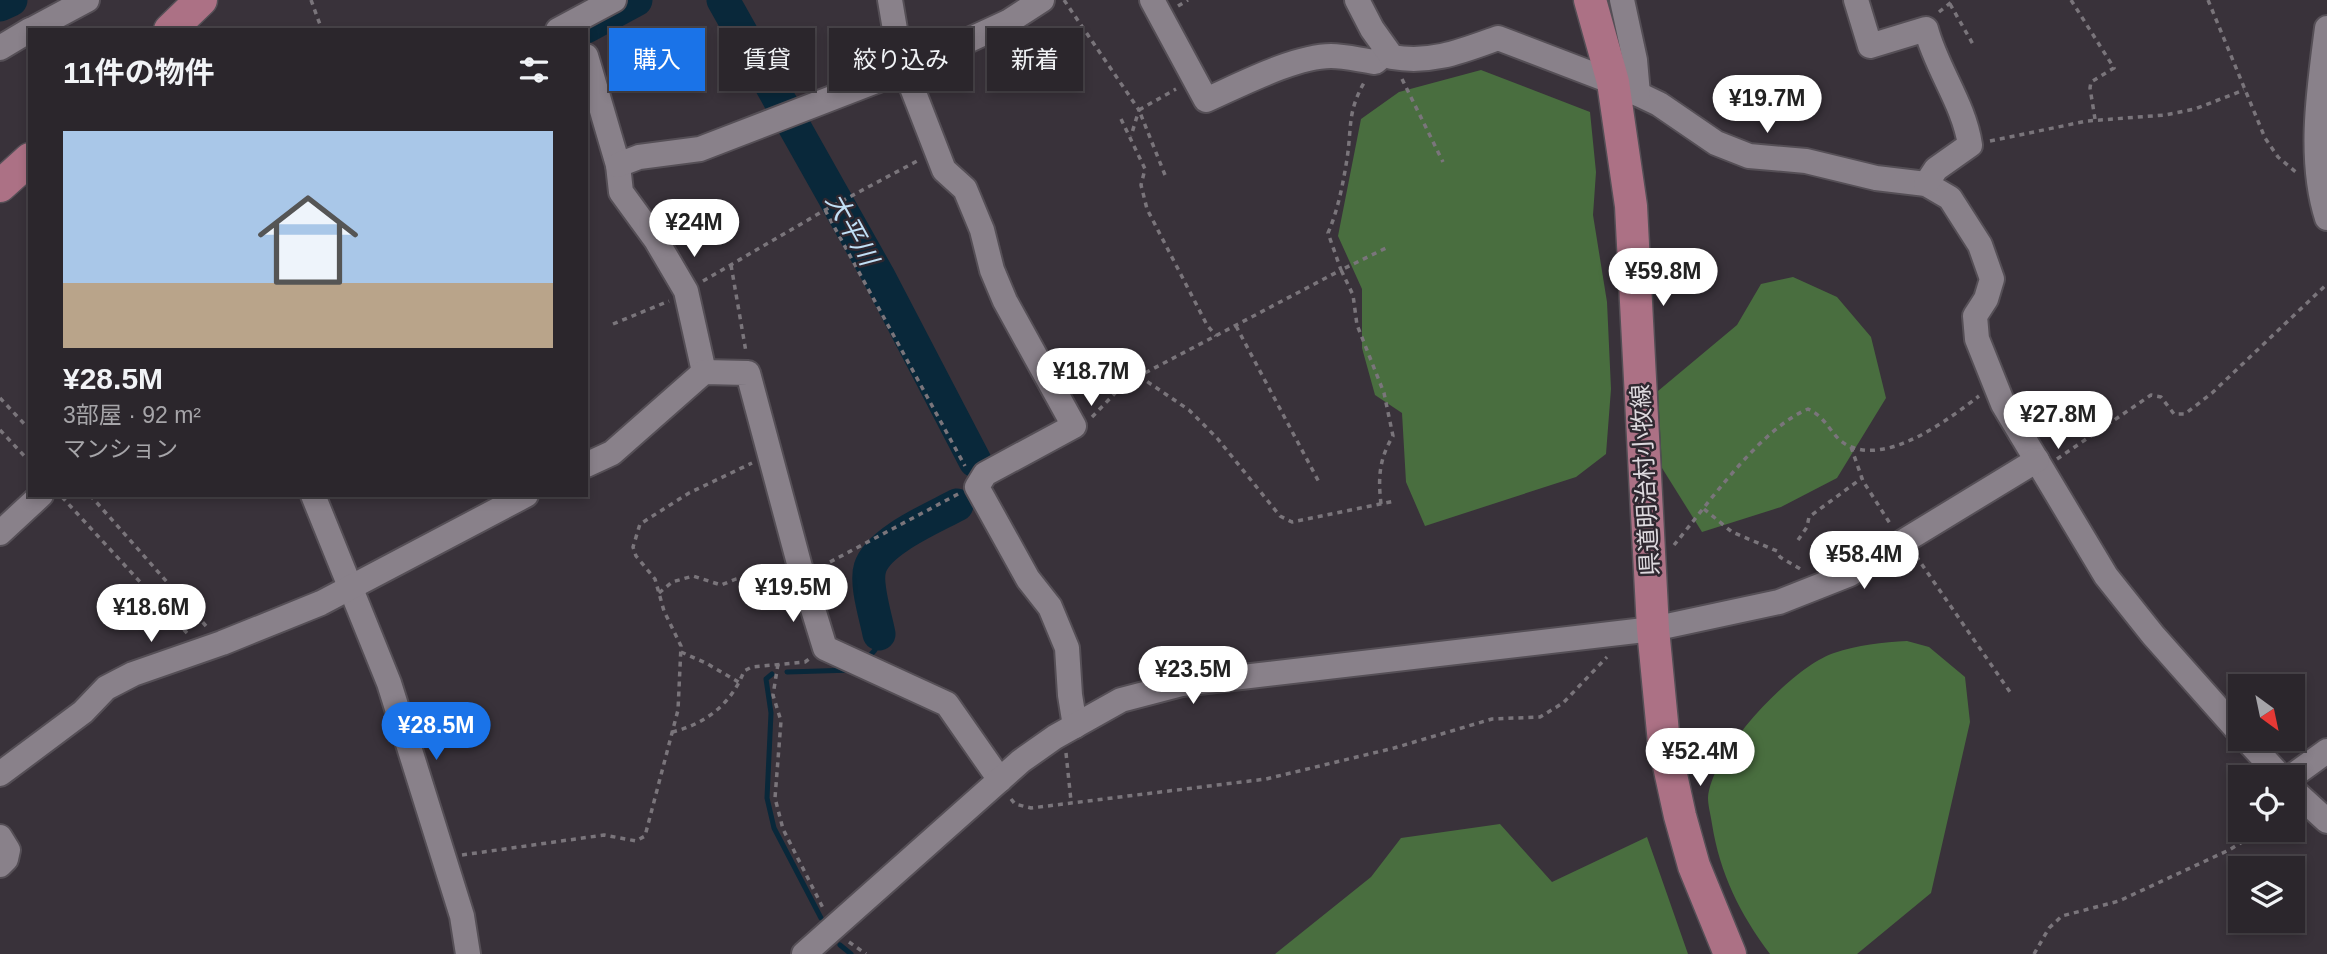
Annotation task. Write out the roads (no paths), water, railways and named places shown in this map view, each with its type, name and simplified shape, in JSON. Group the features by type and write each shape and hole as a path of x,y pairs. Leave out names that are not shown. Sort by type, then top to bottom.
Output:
{"main road":[{"path":"172,28 201,0"},
{"name":"県道明治村小牧線","path":"1590,0 1626,88 1653,629 1664,743 1680,816 1707,902 1730,954"},
{"path":"0,186 28,161"}],"street":[{"path":"34,28 86,0"},
{"path":"571,20 614,0"},
{"path":"890,0 895,28"},
{"path":"973,38 1008,22 1042,0"},
{"path":"1153,0 1206,100 1270,72 1316,58 1442,58 1499,38 1626,88 1659,104 1716,143 1749,156 1806,161 1877,178 1926,184 1950,198 1980,245 1992,279 1986,299 1975,316 1977,339 2003,404 2106,576 2153,635 2228,719"},
{"path":"1357,0 1384,57"},
{"path":"1622,0 1635,60 1626,88"},
{"path":"1856,0 1870,46 1926,29 1933,55 1967,126 1970,145 1936,169 1926,184"},
{"path":"2323,207 2317,133 2327,28"},
{"path":"0,48 28,31"},
{"path":"588,63 618,165 621,192 656,240 686,290 704,372"},
{"path":"618,165 639,157 700,149 849,91"},
{"path":"913,91 944,170 965,189 982,230 992,270 1005,301 1074,426 985,474 977,487 1028,579 1050,607 1067,648 1070,695 1065,732"},
{"path":"588,465 612,453 704,372 748,373 800,567 825,648 947,704 998,781"},
{"path":"804,954 998,781 1065,732 1121,700 1182,684 1653,629 1779,602 1850,573 2040,464"},
{"path":"0,533 39,497"},
{"path":"314,497 389,683 462,916 468,954"},
{"path":"0,774 83,712 106,688 133,674 321,603 522,497"},
{"path":"2257,751 2270,765"},
{"path":"2305,767 2327,751"},
{"path":"2305,801 2327,821"},
{"path":"0,837 8,850 6,859 0,865"}],"waterway":[{"path":"0,5 11,0"},
{"path":"586,27 636,0"},
{"name":"大平川","path":"723,0 878,275 975,461"},
{"name":"大平川","path":"879,634 869,583 870,568 875,558 908,531 957,505"},
{"path":"866,660 875,650 879,634"},
{"path":"787,672 853,670"},
{"path":"772,674 766,679 771,713 767,798 774,828 821,918"},
{"path":"840,945 851,954"}]}
